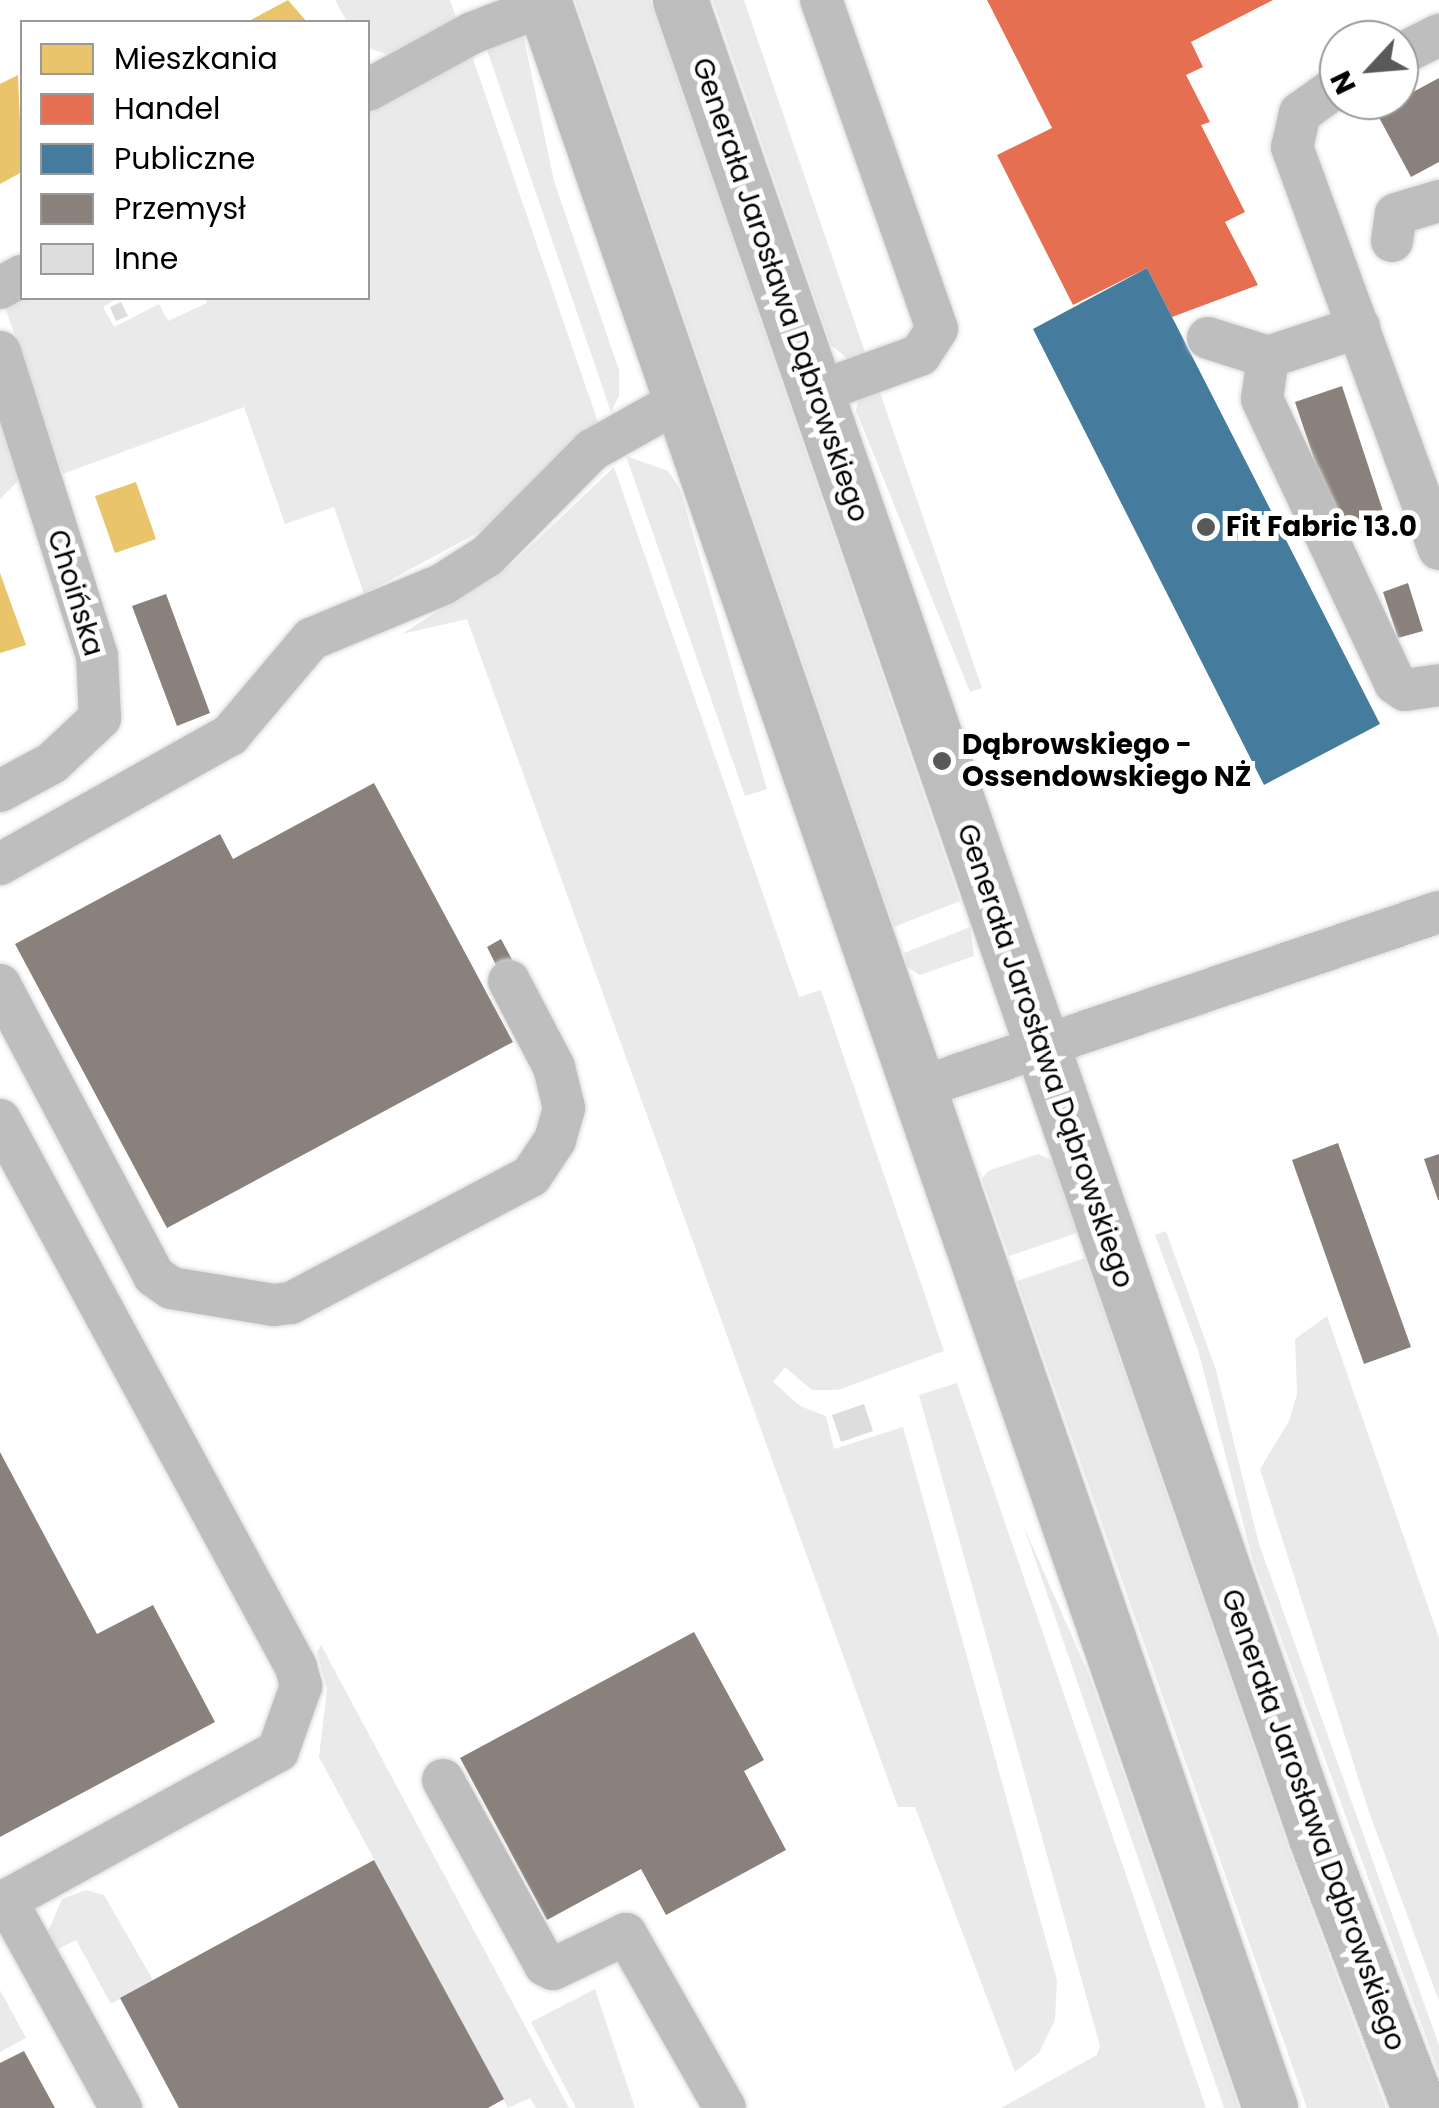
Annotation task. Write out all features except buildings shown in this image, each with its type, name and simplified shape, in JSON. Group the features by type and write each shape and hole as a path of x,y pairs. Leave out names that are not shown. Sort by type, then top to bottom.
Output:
{"main road":[{"name":"Generała Jarosława Dąbrowskiego","path":"680,0 1316,1838 1419,2108"},
{"path":"544,3 1270,2108"}],"street":[{"path":"816,393 920,355 937,329 822,0"},
{"path":"370,89 472,33 544,3"},
{"path":"1319,99 1300,113 1292,147 1439,548"},
{"path":"1392,241 1396,214 1439,202"},
{"path":"1208,338 1268,357 1359,328"},
{"name":"Choińska","path":"0,352 97,656 100,718 52,763 0,790"},
{"path":"1268,357 1262,398 1395,684 1405,690 1439,685"},
{"path":"0,864 230,736 310,639 443,584 487,556 592,450 681,400"},
{"path":"918,1088 1439,912"},
{"path":"0,984 154,1276 171,1288 274,1305 291,1303 531,1176 555,1140 564,1108 554,1067 509,982"},
{"path":"0,1120 296,1667 300,1686 278,1750 3,1902 121,2108"},
{"path":"442,1780 545,1965 553,1969 626,1934 725,2108"}],"shaded area":[{"path":"335,0 450,0 458,23 390,55 370,49 370,20 346,20"},
{"path":"575,0 650,0 960,901 894,927"},
{"path":"713,0 744,0 867,358 848,359 831,345"},
{"path":"523,34 554,181 619,370 619,396 611,412 486,47"},
{"path":"471,53 599,425 496,523 364,594 334,507 285,524 244,407 63,474 5,307 20,298 115,300 103,307 114,327 159,304 168,321 207,303 206,300 370,300 370,106"},
{"path":"877,384 982,688 970,692 856,411 859,396"},
{"path":"0,395 24,475 0,499"},
{"path":"626,456 668,471 680,489 767,789 745,796"},
{"path":"614,467 799,997 821,990 944,1351 838,1390 812,1390 785,1367 773,1382 800,1406 826,1416 834,1449 903,1427 1057,1980 1055,2020 1039,2053 1015,2072 915,1807 898,1807 467,619 402,634 512,564"},
{"path":"970,927 974,956 920,975 907,967 904,953"},
{"path":"1038,1154 1052,1160 1077,1233 1009,1256 982,1179 988,1171"},
{"path":"1166,1231 1216,1370 1259,1544 1439,2045 1439,2073 1253,1561 1198,1350 1155,1235"},
{"path":"1085,1258 1290,1853 1386,2108 1307,2108 1017,1281"},
{"path":"1327,1316 1439,1638 1439,2001 1369,1812 1260,1469 1289,1421 1297,1394 1295,1339"},
{"path":"957,1383 1206,2108 1001,2108 1097,2055 1100,2046 919,1395"},
{"path":"1024,1527 1089,1675 1239,2108 1224,2108"},
{"path":"321,1645 569,2108 536,2108 530,2098 508,2108 319,1757 327,1689 317,1652"},
{"path":"86,1890 104,1895 153,1980 111,2004 76,1940 52,1952 47,1934 62,1899"},
{"path":"595,1989 635,2108 576,2108 531,2022"},
{"path":"0,1990 26,2038 0,2052"}],"place":[{"name":"Fit Fabric 13.0","path":"1206,527"},
{"name":"Dąbrowskiego - Ossendowskiego NŻ","path":"942,761"}]}
